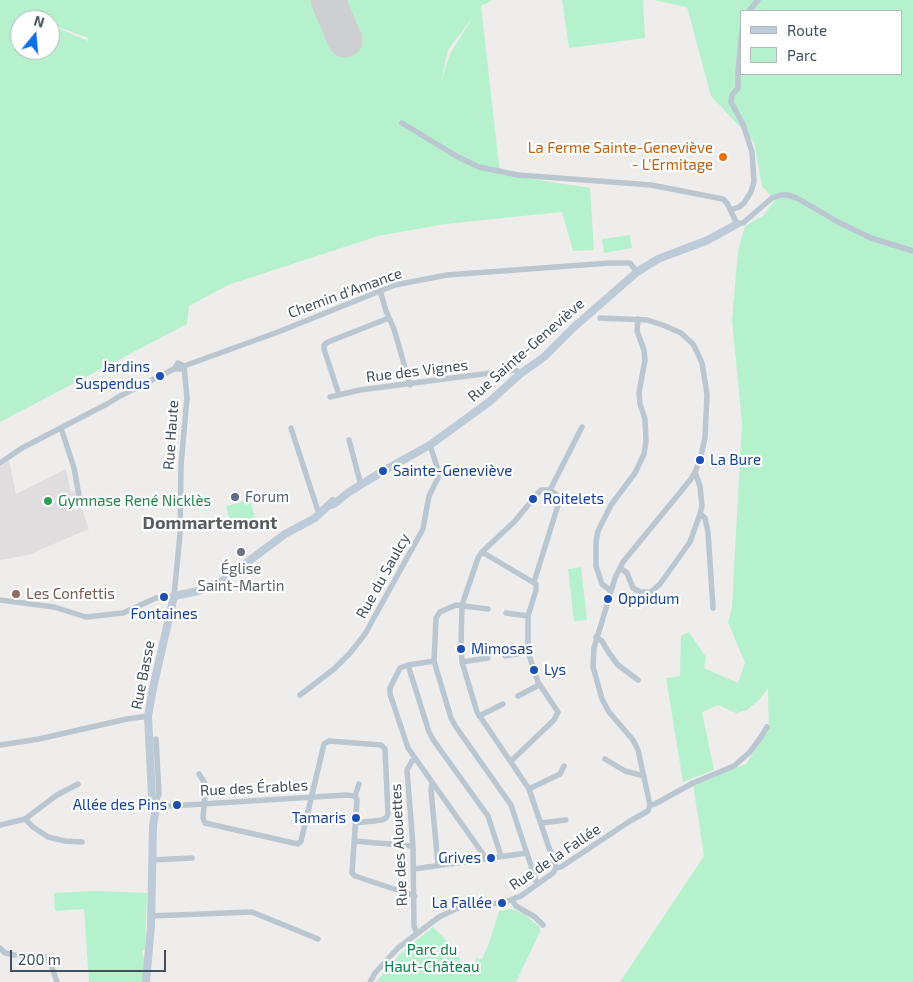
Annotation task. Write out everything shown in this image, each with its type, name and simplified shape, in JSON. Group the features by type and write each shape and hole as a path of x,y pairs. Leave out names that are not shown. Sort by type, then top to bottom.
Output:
{"street":[{"path":"750,10 758,0"},
{"path":"730,210 744,203 754,180 752,152 744,124 731,102 732,95 738,88 740,59"},
{"path":"402,123 464,160 494,171 544,178 660,186 723,199 736,224 743,223 772,198 781,195 790,196 871,238 913,251"},
{"name":"Rue Sainte-Geneviève","path":"174,596 198,591 222,580 269,544 319,514 342,495 430,445 489,402 518,376 544,357 573,328 637,272 658,259 708,240 736,224"},
{"name":"Chemin d'Amance","path":"0,463 22,448 174,369 178,363 184,366 278,332 380,290 406,282 447,275 583,264 628,263 637,272"},
{"path":"380,290 410,384"},
{"path":"339,395 324,345 389,318"},
{"path":"600,318 638,319 656,322 682,333 692,344 702,363 707,394 703,449 695,472 691,480 620,568 596,637 593,661 597,685 604,704 636,746 650,805"},
{"path":"611,591 602,584 596,566 598,531 602,520 635,473 644,454 646,440 645,420 639,393 645,360 644,350 637,331 638,319"},
{"name":"Rue Haute","path":"174,596 180,534 181,466 187,398 184,366"},
{"name":"Rue des Vignes","path":"330,398 360,390 506,371 518,376"},
{"path":"550,490 582,427"},
{"path":"61,428 74,468 80,501 79,506"},
{"path":"291,428 319,514"},
{"path":"349,440 361,485"},
{"name":"Rue du Saulcy","path":"300,695 350,653 365,634 419,536 424,524 429,496 438,478 438,470 430,445"},
{"path":"620,568 636,591 644,593 654,591 690,542 700,514 702,506 700,486 695,472"},
{"path":"534,582 559,502 557,495 550,490 541,490 515,521 478,558 462,605 462,662 479,716 529,789 556,868"},
{"path":"700,514 705,518 708,532 713,608"},
{"path":"482,552 534,582 537,588 528,616 528,652 539,685 558,715 511,761"},
{"path":"0,600 54,607 86,617 123,612 156,598 174,596"},
{"name":"Rue Basse","path":"146,982 150,945 152,860 156,803 153,804 148,716 174,596"},
{"path":"488,609 456,605 437,614 434,661 451,718 507,797 537,884"},
{"path":"506,613 528,616"},
{"path":"596,637 602,641 618,665 638,680"},
{"path":"505,656 528,652"},
{"path":"462,662 488,658"},
{"path":"434,661 400,668 389,691 405,744 483,854 484,859"},
{"path":"408,665 429,732 488,816 501,856"},
{"path":"518,696 539,685"},
{"path":"479,716 503,704"},
{"path":"0,744 38,739 148,716"},
{"name":"Rue de la Fallée","path":"370,982 398,948 450,910 477,904 502,903 512,900 553,873 556,868 561,867 648,811 650,805 734,766 762,738 767,727"},
{"path":"156,739 159,794 156,803"},
{"path":"199,774 206,782 204,821 208,824 295,844 301,841 322,749 326,742 381,745 384,749 388,814 382,820 356,823"},
{"name":"Rue des Alouettes","path":"416,758 407,770 414,846 414,926 416,934"},
{"path":"605,759 625,771 644,776"},
{"path":"529,789 560,774 564,766"},
{"path":"432,783 431,790 438,865"},
{"path":"0,825 25,819 57,795 78,784"},
{"path":"359,784 355,796 357,800 352,870 355,876 415,896"},
{"name":"Rue des Érables","path":"156,803 205,804 355,796"},
{"path":"25,819 33,827 48,836 65,841 82,842"},
{"path":"541,823 566,820"},
{"path":"354,841 414,846"},
{"path":"414,869 527,853"},
{"path":"152,860 192,858"},
{"path":"512,900 516,906 535,917 543,925"},
{"path":"150,916 252,912 318,939"},
{"path":"0,948 6,954 46,957 50,962 57,982"}],"shaded area":[{"path":"9,461 16,494 66,469 71,492 75,491 77,498 73,502 75,511 82,509 89,529 28,555 0,560 0,467"}],"green space":[{"path":"0,0 493,0 481,6 500,174 590,188 594,250 573,251 562,212 445,224 378,236 228,285 189,306 187,324 0,422","holes":["473,17 450,54 441,82 448,50"]},
{"path":"562,0 643,0 645,38 569,48"},
{"path":"653,0 913,0 913,982 620,982 704,856 693,784 746,764 769,729 768,688 760,699 747,710 736,713 718,705 702,712 714,770 683,782 666,678 680,676 681,636 689,632 706,657 704,668 738,683 745,663 728,622 732,607 742,423 732,320 738,251 745,226 764,215 775,200 762,186 754,142 711,96 687,7"},
{"path":"630,235 632,248 604,253 602,239"},
{"path":"250,500 256,521 231,527 226,506"},
{"path":"581,567 587,620 574,621 568,569"},
{"path":"94,891 147,893 145,949 142,951 145,957 143,982 89,982 84,909 55,911 54,893"},
{"name":"Parc du Haut-Château","path":"512,909 524,914 540,927 540,932 516,982 376,982 400,954 433,927 455,949 462,964 473,971 476,958 482,959 488,946 499,911"}],"runway":[{"path":"328,0 345,40"}],"place":[{"name":"La Ferme Sainte-Geneviève - L'Ermitage","path":"723,157"},
{"name":"Jardins Suspendus","path":"160,376"},
{"name":"La Bure","path":"700,460"},
{"name":"Sainte-Geneviève","path":"383,471"},
{"name":"Forum","path":"235,497"},
{"name":"Roitelets","path":"533,499"},
{"name":"Gymnase René Nicklès","path":"48,501"},
{"name":"Église Saint-Martin","path":"241,552"},
{"name":"Les Confettis","path":"16,594"},
{"name":"Fontaines","path":"164,597"},
{"name":"Oppidum","path":"608,599"},
{"name":"Mimosas","path":"461,649"},
{"name":"Lys","path":"534,670"},
{"name":"Allée des Pins","path":"177,805"},
{"name":"Tamaris","path":"356,818"},
{"name":"Grives","path":"491,858"},
{"name":"La Fallée","path":"502,903"}],"district":[{"name":"Dommartemont","path":"210,523"}]}
